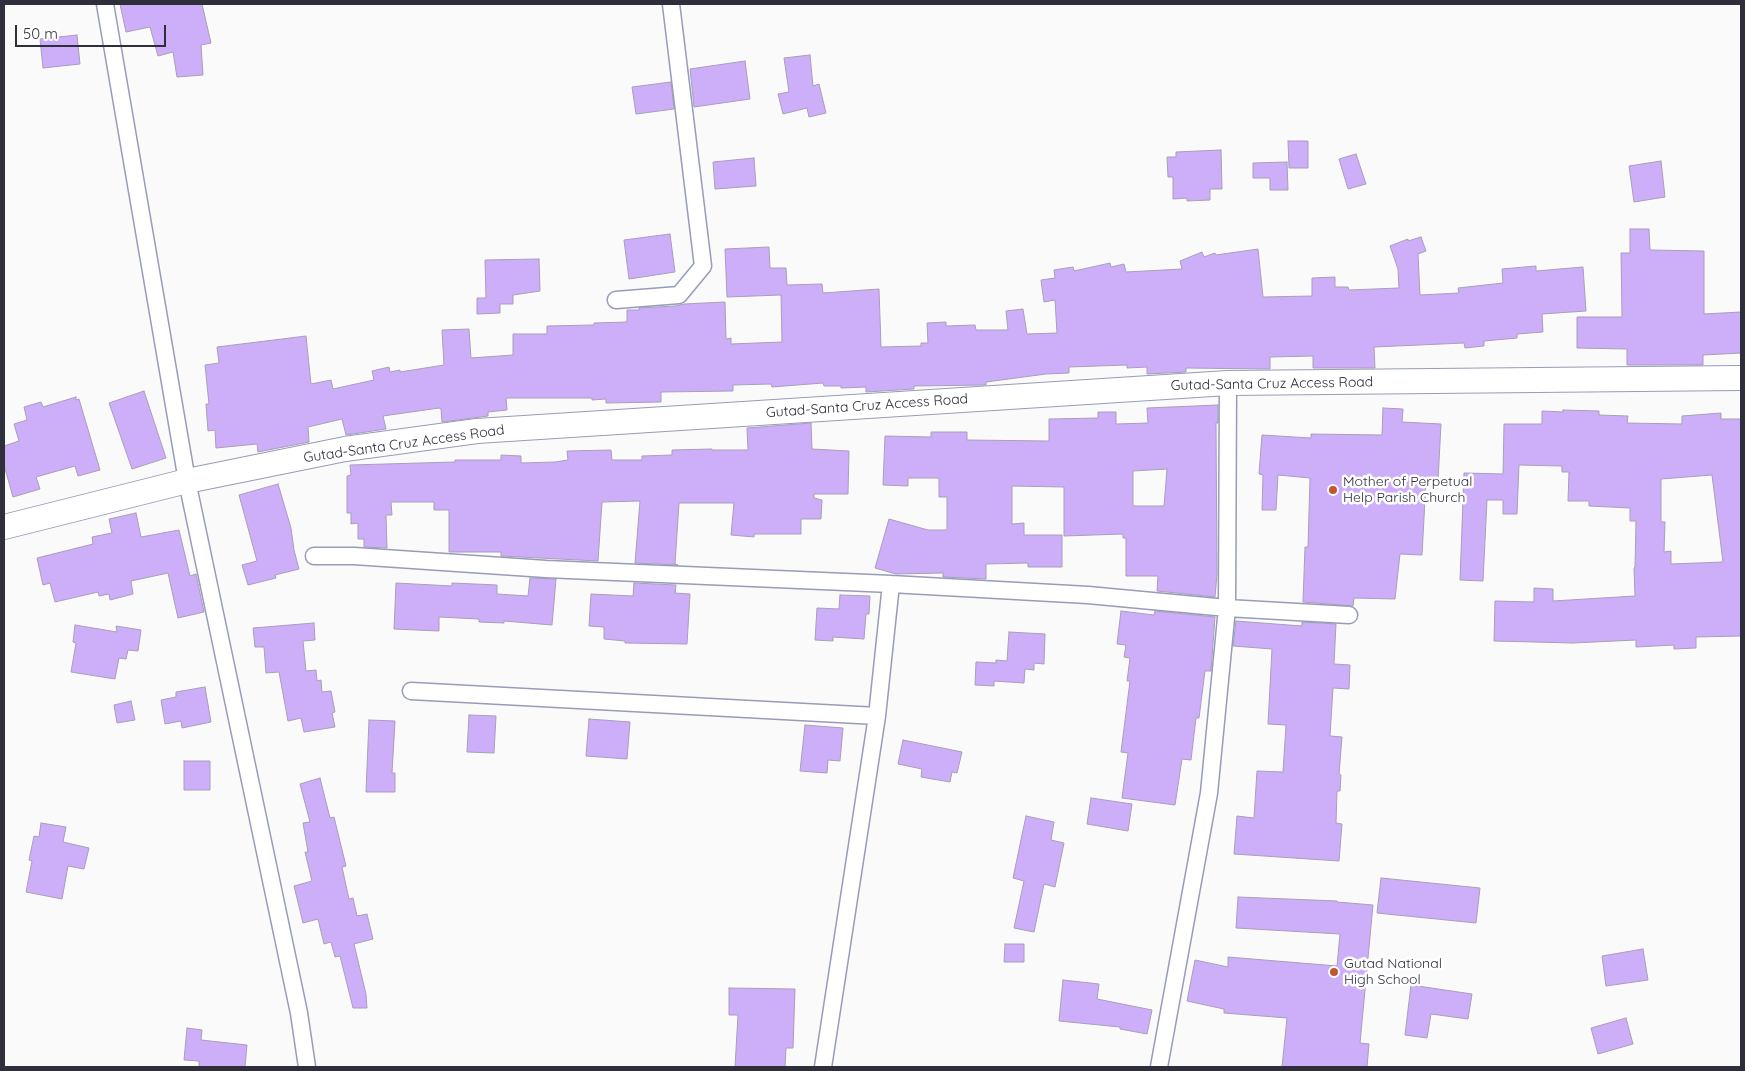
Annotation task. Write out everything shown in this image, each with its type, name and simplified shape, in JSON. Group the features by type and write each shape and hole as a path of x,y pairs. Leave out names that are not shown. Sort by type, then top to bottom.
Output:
{"main road":[{"name":"Gutad-Santa Cruz Access Road","path":"4,527 187,481 345,450 477,431 1228,383 1741,378"}],"street":[{"path":"105,4 187,481 298,1013 307,1067"},
{"path":"616,300 679,295 703,266 671,4"},
{"path":"1159,1067 1209,793 1227,608 1228,383"},
{"path":"314,556 354,556 546,569 891,584 1088,595 1227,608 1350,615"},
{"path":"823,1067 877,716 891,584"},
{"path":"411,691 877,716"}],"building":[{"path":"120,4 202,4 211,43 201,45 203,75 177,77 173,52 158,56 150,27 126,32"},
{"path":"77,35 80,64 43,68 40,39"},
{"path":"810,55 813,86 819,84 826,113 809,117 807,108 783,114 778,94 789,92 784,58"},
{"path":"745,61 750,99 694,107 690,69"},
{"path":"671,82 674,109 636,114 632,87"},
{"path":"1288,141 1308,141 1308,168 1289,168"},
{"path":"1221,150 1222,189 1210,189 1210,200 1187,201 1187,198 1173,199 1173,177 1168,177 1167,157 1176,157 1176,152"},
{"path":"1356,154 1366,184 1348,189 1339,159"},
{"path":"754,158 756,186 715,189 713,162"},
{"path":"1661,161 1665,197 1634,202 1629,166"},
{"path":"1287,162 1288,190 1270,190 1270,178 1253,178 1253,163"},
{"path":"1630,229 1649,229 1650,250 1704,251 1704,314 1741,312 1741,353 1703,355 1703,365 1627,365 1627,349 1577,348 1577,317 1622,317 1621,253 1630,253"},
{"path":"670,234 675,272 629,279 624,240"},
{"path":"1421,237 1426,251 1418,254 1420,295 1459,293 1458,288 1503,283 1502,269 1536,266 1536,271 1583,267 1586,311 1542,314 1543,332 1517,334 1517,338 1484,341 1484,346 1465,348 1464,343 1374,347 1375,368 1313,368 1313,356 1270,357 1270,369 1186,368 1186,372 1147,374 1147,367 1127,368 1127,365 1069,367 1069,373 986,382 986,385 914,386 914,389 866,392 866,387 841,388 841,386 824,386 823,383 772,387 771,384 733,385 733,391 661,392 661,402 606,403 606,399 592,400 592,398 506,398 507,410 488,412 488,416 442,422 441,409 439,408 383,416 386,429 346,435 342,419 308,427 309,442 258,452 257,444 216,448 215,430 208,431 206,404 209,404 205,365 219,363 217,347 306,336 311,384 331,380 333,389 374,380 372,371 389,367 390,372 400,370 400,372 444,365 442,330 469,329 471,358 513,355 513,334 547,334 547,326 627,322 627,310 639,310 639,308 725,302 726,339 731,338 731,344 782,342 781,295 727,297 725,249 769,247 770,268 786,268 787,285 822,284 823,293 879,289 881,347 921,346 921,343 928,343 927,323 946,322 946,326 975,325 976,330 1008,330 1006,311 1023,309 1027,334 1057,333 1055,300 1044,302 1041,280 1055,278 1054,270 1073,267 1074,271 1110,263 1111,267 1124,264 1126,272 1182,269 1180,261 1202,252 1204,257 1215,253 1216,255 1258,249 1263,297 1312,296 1312,278 1335,277 1335,287 1348,287 1349,290 1399,288 1398,269 1390,246 1408,239 1408,241"},
{"path":"539,259 540,291 513,295 513,304 500,304 500,313 477,314 477,298 486,298 485,260"},
{"path":"144,391 166,458 132,469 109,403"},
{"path":"76,397 76,400 79,399 100,470 78,476 75,466 36,477 40,489 13,497 4,465 4,446 19,441 14,424 27,420 24,407 41,402 43,407"},
{"path":"1218,405 1218,423 1216,423 1217,574 1215,597 1157,591 1158,576 1126,576 1126,538 1123,538 1123,534 1064,536 1064,487 1012,486 1012,524 1024,523 1024,535 1062,535 1062,567 1028,567 1028,563 986,564 986,579 943,577 943,573 896,574 875,568 889,519 928,530 947,530 947,497 939,497 939,478 908,478 908,486 883,485 885,436 931,437 931,432 967,432 967,440 1049,441 1049,419 1098,418 1098,412 1116,412 1116,424 1148,423 1147,408","holes":["1167,469 1164,506 1133,506 1133,471"]},
{"path":"1383,408 1403,409 1402,422 1441,424 1438,481 1426,481 1422,555 1400,554 1395,599 1354,598 1353,606 1303,602 1305,547 1308,547 1310,478 1278,475 1276,510 1262,510 1263,475 1259,474 1262,435 1311,438 1311,434 1382,435"},
{"path":"1563,410 1599,411 1599,415 1628,416 1627,423 1682,424 1682,416 1721,413 1721,419 1741,419 1741,636 1696,637 1696,648 1674,649 1674,645 1636,647 1636,640 1573,643 1494,641 1495,601 1534,602 1534,588 1553,589 1553,601 1635,596 1636,521 1630,521 1630,508 1589,506 1589,501 1568,501 1569,472 1562,472 1562,466 1519,465 1517,514 1503,514 1503,500 1487,500 1483,581 1460,580 1464,473 1503,474 1504,424 1542,424 1542,411 1563,412","holes":["1712,475 1723,562 1671,564 1671,551 1664,552 1665,522 1661,522 1661,479"]},
{"path":"811,423 812,449 849,451 848,494 814,494 814,498 822,500 821,519 801,519 801,534 754,534 754,537 731,535 734,503 679,503 675,564 678,565 635,563 640,501 602,502 598,561 501,556 501,552 449,552 449,510 434,510 434,502 391,502 392,515 386,515 387,548 364,547 364,539 358,539 358,523 351,524 351,513 347,513 347,476 351,475 350,465 455,462 455,460 501,460 501,455 521,456 521,463 555,462 568,460 567,451 611,450 612,460 642,460 642,456 672,455 672,450 748,450 747,428"},
{"path":"278,484 291,528 299,569 275,575 276,578 248,585 242,565 257,561 239,495"},
{"path":"136,513 141,537 179,530 190,576 196,574 204,612 178,618 168,573 131,581 133,594 110,600 109,594 99,596 98,592 55,602 50,583 43,585 37,558 93,544 92,537 112,533 109,519"},
{"path":"530,578 556,579 552,625 504,621 504,623 479,622 479,619 439,617 439,631 394,629 396,583 452,586 452,583 497,585 497,594 528,596"},
{"path":"634,583 676,585 675,593 690,594 687,644 625,643 625,641 604,639 604,627 589,626 591,594 633,596"},
{"path":"840,595 870,596 864,639 833,637 833,641 815,640 817,608 839,609"},
{"path":"1121,611 1154,615 1155,611 1215,617 1211,671 1205,671 1199,718 1196,718 1191,760 1182,759 1175,805 1122,798 1128,753 1121,752 1130,681 1127,681 1130,658 1124,657 1126,645 1117,644"},
{"path":"1236,621 1302,626 1302,622 1336,624 1334,664 1350,665 1349,689 1333,688 1330,736 1342,737 1339,774 1341,775 1340,791 1337,791 1336,823 1342,824 1339,861 1234,854 1237,816 1254,818 1257,771 1283,772 1286,725 1268,724 1272,649 1233,646"},
{"path":"314,623 315,640 303,641 306,671 316,670 317,681 321,680 322,692 331,691 335,712 332,713 335,727 304,732 301,718 288,721 279,672 266,673 264,647 255,647 253,628"},
{"path":"75,625 117,632 116,626 141,630 138,651 128,650 126,659 119,658 115,679 71,672 76,643 73,642"},
{"path":"1009,632 1045,634 1044,664 1034,663 1034,670 1025,669 1024,683 994,681 994,686 975,685 976,662 996,663 996,660 1007,661"},
{"path":"205,687 211,722 182,728 181,721 165,724 161,700 176,697 176,692"},
{"path":"131,701 135,720 117,723 114,705"},
{"path":"469,715 496,716 494,753 467,752"},
{"path":"589,719 630,722 627,759 586,756"},
{"path":"369,720 395,721 392,773 395,773 395,792 366,792"},
{"path":"805,725 843,728 840,761 828,760 827,773 800,771"},
{"path":"903,740 962,752 957,773 952,772 950,782 921,777 922,769 898,764"},
{"path":"184,761 210,761 210,790 184,790"},
{"path":"320,778 330,818 334,817 346,866 342,867 349,899 353,898 357,916 367,914 373,939 354,944 366,994 367,1008 353,1008 340,956 335,957 331,942 324,944 318,919 303,923 294,886 312,881 305,852 308,852 303,823 310,822 300,784"},
{"path":"1091,798 1132,804 1128,831 1087,824"},
{"path":"1026,816 1054,822 1051,840 1064,843 1055,887 1044,884 1034,932 1014,928 1024,881 1013,878"},
{"path":"41,823 66,827 63,842 89,848 84,869 68,866 62,899 26,892 32,861 29,860 34,836 39,837"},
{"path":"1381,878 1480,888 1476,923 1377,913"},
{"path":"1238,897 1337,901 1373,905 1360,1043 1369,1044 1367,1067 1282,1067 1287,1018 1224,1013 1224,1009 1187,1001 1195,960 1228,967 1228,957 1337,966 1340,934 1236,928"},
{"path":"1005,944 1024,944 1024,962 1004,962"},
{"path":"1643,949 1648,980 1606,986 1602,956"},
{"path":"1063,980 1099,984 1097,999 1152,1010 1147,1034 1120,1029 1120,1027 1059,1021"},
{"path":"1411,985 1472,994 1468,1019 1431,1014 1427,1038 1405,1035"},
{"path":"729,988 795,989 793,1048 786,1048 785,1067 735,1067 738,1015 729,1015"},
{"path":"1626,1018 1633,1044 1598,1054 1591,1028"},
{"path":"187,1028 202,1030 201,1040 247,1045 245,1067 199,1067 199,1061 184,1060"}],"place":[{"name":"Mother of Perpetual Help Parish Church","path":"1333,490"},
{"name":"Gutad National High School","path":"1334,972"}]}
